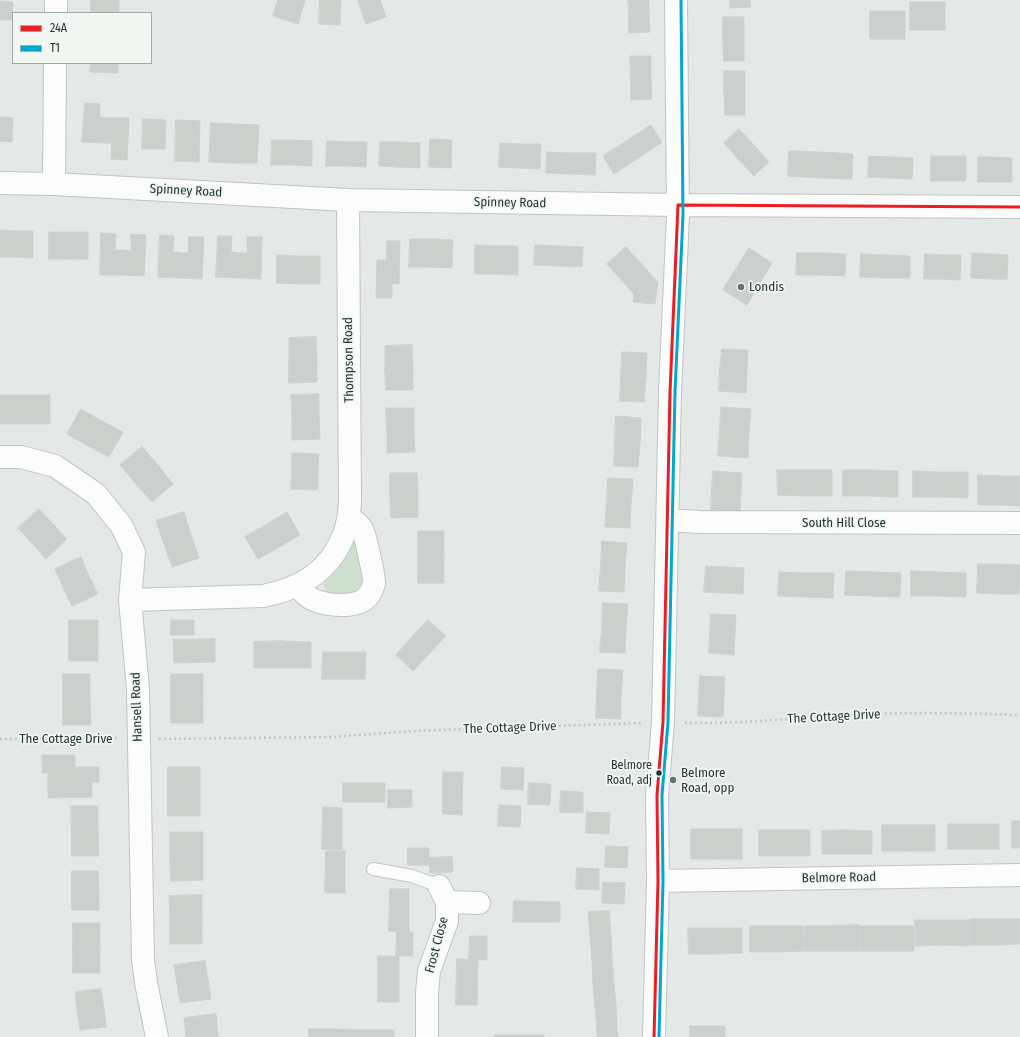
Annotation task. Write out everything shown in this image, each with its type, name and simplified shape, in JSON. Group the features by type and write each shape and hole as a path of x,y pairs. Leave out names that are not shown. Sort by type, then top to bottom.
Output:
{"street":[{"path":"56,0 56,12"},
{"path":"654,1037 658,881 658,795 663,722 670,392 678,205 676,0"},
{"path":"54,184 55,64"},
{"name":"Spinney Road","path":"0,183 54,184 348,200 678,205 1020,207"},
{"name":"Thompson Road","path":"130,600 263,596 280,593 298,586 313,576 333,556 343,537 350,504 348,200"},
{"name":"Hansell Road","path":"0,457 22,457 55,466 96,494 121,525 134,552 130,600 138,690 143,959 146,983 157,1037"},
{"path":"298,586 304,594 314,600 329,604 346,605 359,603 369,596 374,582 364,531 356,522 348,519"},
{"name":"South Hill Close","path":"668,520 700,522 1020,523"},
{"name":"Belmore Road","path":"658,881 1020,875"},
{"name":"Frost Close","path":"427,1037 427,993 429,971 446,921 443,894 485,904"}],"lane":[{"path":"373,869 412,876 443,894"}],"path":[{"name":"The Cottage Drive","path":"0,739 138,739 332,736 413,731 663,722 722,724 847,715 924,713 1020,715"}],"green space":[{"path":"353,537 358,539 367,580 348,598 327,593 324,587 324,579"}],"building":[{"path":"91,0 119,0 119,12 91,12"},
{"path":"278,0 305,0 298,24 273,16"},
{"path":"320,0 341,0 340,25 319,24"},
{"path":"358,0 380,0 386,17 366,24"},
{"path":"628,0 649,0 649,11 629,11"},
{"path":"730,0 750,0 751,7 730,8"},
{"path":"0,1 13,2 12,20 0,20"},
{"path":"910,2 928,2 927,30 910,30"},
{"path":"928,2 945,2 945,30 927,30"},
{"path":"629,11 649,11 650,32 629,33"},
{"path":"870,11 887,11 887,39 870,39"},
{"path":"887,11 905,11 905,39 887,39"},
{"path":"723,17 744,17 744,39 723,39"},
{"path":"723,39 744,39 744,61 724,61"},
{"path":"630,56 651,56 651,78 631,78"},
{"path":"91,64 118,64 118,73 90,72"},
{"path":"724,71 745,71 745,92 724,93"},
{"path":"631,78 651,78 652,99 631,100"},
{"path":"745,92 745,115 725,115 724,93"},
{"path":"85,103 100,104 100,117 105,118 104,143 82,142"},
{"path":"0,117 13,118 12,142 0,141"},
{"path":"105,118 129,118 127,160 111,159 112,143 104,143"},
{"path":"143,119 166,120 165,149 142,149"},
{"path":"176,120 200,121 199,162 175,161"},
{"path":"211,123 235,124 233,163 209,162"},
{"path":"235,124 259,125 257,163 233,163"},
{"path":"651,125 662,142 638,158 627,141"},
{"path":"739,129 754,145 739,160 724,143"},
{"path":"430,139 452,140 451,168 429,167"},
{"path":"272,140 292,140 291,165 271,165"},
{"path":"292,140 312,141 312,166 291,165"},
{"path":"327,141 347,142 346,166 326,166"},
{"path":"627,141 638,158 614,174 603,156"},
{"path":"347,142 367,142 366,167 346,166"},
{"path":"380,142 400,142 399,167 379,166"},
{"path":"400,142 420,143 420,168 399,167"},
{"path":"500,143 520,144 519,168 499,167"},
{"path":"520,144 541,144 540,169 519,168"},
{"path":"754,145 769,162 754,176 739,160"},
{"path":"789,151 821,152 820,178 788,176"},
{"path":"547,152 571,153 571,174 546,173"},
{"path":"821,152 853,154 852,179 820,178"},
{"path":"571,153 596,153 595,175 571,174"},
{"path":"869,156 891,157 890,178 868,177"},
{"path":"931,156 949,156 949,181 931,181"},
{"path":"949,156 966,156 966,181 949,181"},
{"path":"891,157 913,158 912,179 890,178"},
{"path":"978,157 995,157 995,182 978,182"},
{"path":"995,157 1012,158 1012,182 995,182"},
{"path":"0,230 14,231 14,257 0,257"},
{"path":"14,231 33,231 33,258 14,257"},
{"path":"49,232 69,232 69,259 49,259"},
{"path":"69,232 88,232 88,259 69,259"},
{"path":"101,233 116,234 115,250 123,250 122,275 100,275"},
{"path":"131,234 146,235 144,276 122,275 123,250 131,251"},
{"path":"160,235 174,236 173,252 181,253 180,278 158,277"},
{"path":"218,236 232,236 231,252 239,253 238,278 216,277"},
{"path":"189,237 204,237 202,279 180,278 181,253 188,253"},
{"path":"247,237 262,237 261,279 238,278 239,253 247,253"},
{"path":"410,239 431,239 431,267 409,267"},
{"path":"431,239 453,240 452,268 431,267"},
{"path":"387,241 400,241 399,284 392,284 392,298 376,298 377,260 386,260"},
{"path":"475,245 497,246 496,274 475,274"},
{"path":"535,245 559,246 558,266 534,265"},
{"path":"497,246 518,246 518,275 496,274"},
{"path":"559,246 583,247 582,267 558,266"},
{"path":"626,247 658,282 655,304 633,302 634,294 607,264"},
{"path":"749,248 772,263 747,305 723,290"},
{"path":"797,253 821,253 821,275 796,275"},
{"path":"821,253 846,254 845,276 821,275"},
{"path":"972,253 990,254 989,279 971,278"},
{"path":"861,254 886,255 885,278 860,277"},
{"path":"925,254 943,255 942,279 924,279"},
{"path":"990,254 1008,255 1007,279 989,279"},
{"path":"277,255 299,256 298,284 277,283"},
{"path":"886,255 910,256 910,278 885,278"},
{"path":"943,255 961,255 960,280 942,279"},
{"path":"299,256 320,256 320,284 298,284"},
{"path":"316,337 317,360 289,360 289,338"},
{"path":"412,345 413,368 385,368 385,346"},
{"path":"722,349 748,350 747,372 720,370"},
{"path":"622,352 647,353 646,378 621,376"},
{"path":"289,360 317,360 317,382 289,383"},
{"path":"385,368 413,368 413,390 386,390"},
{"path":"720,370 747,372 746,393 719,391"},
{"path":"621,376 646,378 644,402 620,401"},
{"path":"319,394 319,416 292,417 291,395"},
{"path":"0,395 24,395 24,424 0,424"},
{"path":"24,395 50,395 50,424 24,424"},
{"path":"721,407 751,409 749,433 720,431"},
{"path":"386,408 414,408 414,430 387,431"},
{"path":"81,409 102,421 88,446 67,434"},
{"path":"319,416 320,439 292,440 292,417"},
{"path":"616,416 641,418 640,443 615,441"},
{"path":"102,421 123,432 109,457 88,446"},
{"path":"414,430 415,452 387,453 387,431"},
{"path":"720,431 749,433 748,458 718,456"},
{"path":"615,441 640,443 638,467 614,466"},
{"path":"142,447 158,465 136,484 120,465"},
{"path":"292,453 319,454 318,472 292,471"},
{"path":"158,465 173,484 152,502 136,484"},
{"path":"777,470 805,470 805,496 778,495"},
{"path":"805,470 832,470 832,496 805,496"},
{"path":"843,470 871,470 870,496 843,496"},
{"path":"871,470 898,471 898,497 870,496"},
{"path":"292,471 318,472 318,490 291,489"},
{"path":"713,471 742,473 740,512 711,510"},
{"path":"913,471 941,472 940,497 913,497"},
{"path":"941,472 968,472 968,498 940,497"},
{"path":"390,473 417,473 418,495 390,496"},
{"path":"978,475 999,476 999,505 978,505"},
{"path":"999,476 1020,476 1020,506 999,505"},
{"path":"608,478 633,479 631,504 607,502"},
{"path":"418,495 418,517 391,518 390,496"},
{"path":"607,502 631,504 630,528 605,527"},
{"path":"39,509 53,524 32,543 18,528"},
{"path":"184,512 191,535 164,544 156,521"},
{"path":"287,512 300,535 279,547 266,525"},
{"path":"53,524 67,539 46,559 32,543"},
{"path":"266,525 279,547 258,559 245,537"},
{"path":"418,531 444,531 444,557 418,557"},
{"path":"191,535 199,558 172,567 164,544"},
{"path":"602,541 627,543 625,567 601,566"},
{"path":"81,557 89,576 63,587 55,569"},
{"path":"418,557 444,557 444,583 418,583"},
{"path":"978,564 999,564 998,594 977,593"},
{"path":"999,564 1020,565 1019,594 998,594"},
{"path":"601,566 625,567 624,592 599,591"},
{"path":"706,566 744,568 743,594 704,592"},
{"path":"846,571 873,572 873,596 845,595"},
{"path":"911,571 939,572 938,596 911,596"},
{"path":"779,572 806,573 806,597 778,596"},
{"path":"873,572 901,573 900,597 873,596"},
{"path":"939,572 966,573 966,597 938,596"},
{"path":"806,573 834,573 833,598 806,597"},
{"path":"89,576 98,594 72,606 63,587"},
{"path":"603,603 628,604 626,629 602,627"},
{"path":"711,614 736,615 735,635 710,633"},
{"path":"69,620 98,620 98,641 69,641"},
{"path":"171,620 194,620 194,635 171,635"},
{"path":"428,620 446,636 429,654 412,637"},
{"path":"602,627 626,629 625,653 600,652"},
{"path":"710,633 735,635 734,655 709,653"},
{"path":"412,637 429,654 413,671 396,655"},
{"path":"215,639 215,662 174,663 173,640"},
{"path":"69,641 98,641 98,661 69,661"},
{"path":"283,641 311,642 311,668 283,668"},
{"path":"283,641 283,668 254,668 254,642"},
{"path":"323,652 344,652 344,679 322,679"},
{"path":"344,652 366,652 365,679 344,679"},
{"path":"598,669 623,670 621,695 597,693"},
{"path":"63,674 90,674 90,700 63,700"},
{"path":"171,674 203,674 203,699 171,699"},
{"path":"700,676 725,677 724,697 699,696"},
{"path":"597,693 621,695 621,719 596,718"},
{"path":"699,696 724,697 723,717 698,716"},
{"path":"171,699 203,699 203,723 171,723"},
{"path":"63,700 90,700 91,725 63,725"},
{"path":"42,755 75,755 75,767 99,767 99,782 92,782 92,797 48,798 48,772 43,773"},
{"path":"168,767 200,767 200,791 168,791"},
{"path":"502,767 524,768 523,790 501,789"},
{"path":"443,772 463,772 462,815 443,814"},
{"path":"343,783 385,783 385,802 343,802"},
{"path":"529,783 551,784 550,805 528,804"},
{"path":"388,790 412,790 412,807 388,808"},
{"path":"168,791 200,791 200,816 168,816"},
{"path":"561,791 583,792 583,813 560,812"},
{"path":"499,805 521,806 520,827 498,826"},
{"path":"71,806 98,806 98,831 72,831"},
{"path":"323,807 342,808 342,850 322,849"},
{"path":"587,812 610,813 609,834 586,833"},
{"path":"1012,821 1020,821 1020,848 1012,848"},
{"path":"948,824 973,824 974,849 948,849"},
{"path":"973,824 999,824 999,849 974,849"},
{"path":"882,825 909,825 909,851 882,851"},
{"path":"909,825 935,825 935,851 909,851"},
{"path":"691,829 716,829 716,859 691,859"},
{"path":"716,829 742,829 742,859 716,859"},
{"path":"759,830 784,830 784,856 759,856"},
{"path":"784,830 810,830 810,856 784,856"},
{"path":"847,830 847,854 822,854 822,831"},
{"path":"847,830 872,831 872,854 847,854"},
{"path":"72,831 98,831 99,856 72,856"},
{"path":"170,832 203,832 203,856 170,856"},
{"path":"606,846 628,847 627,868 605,867"},
{"path":"408,848 429,848 429,865 408,865"},
{"path":"326,851 345,851 345,893 325,893"},
{"path":"170,856 203,856 203,880 171,881"},
{"path":"452,857 453,872 430,873 429,858"},
{"path":"577,868 599,869 599,890 576,889"},
{"path":"72,871 98,871 99,890 72,890"},
{"path":"603,882 625,883 624,904 602,903"},
{"path":"390,889 409,889 409,932 389,931"},
{"path":"72,890 99,890 99,910 72,910"},
{"path":"202,895 202,920 170,920 169,896"},
{"path":"514,901 560,902 560,922 513,922"},
{"path":"609,911 611,935 590,936 588,912"},
{"path":"970,919 997,919 997,945 970,945"},
{"path":"997,919 1020,919 1020,944 997,945"},
{"path":"170,920 202,920 202,944 170,944"},
{"path":"915,920 942,920 942,945 916,946"},
{"path":"942,920 969,920 969,946 942,945"},
{"path":"73,923 100,923 100,948 73,948"},
{"path":"859,925 859,951 832,951 832,926"},
{"path":"750,926 776,926 777,952 750,952"},
{"path":"776,926 803,926 804,951 777,952"},
{"path":"805,926 832,926 832,951 805,951"},
{"path":"860,926 887,926 887,951 860,951"},
{"path":"887,926 914,926 914,951 887,951"},
{"path":"688,928 715,928 715,954 689,954"},
{"path":"715,928 742,928 742,953 715,954"},
{"path":"397,932 413,932 413,956 396,956"},
{"path":"611,935 612,959 592,960 590,936"},
{"path":"470,936 487,936 487,960 469,959"},
{"path":"73,948 100,948 100,973 73,973"},
{"path":"378,956 399,956 399,1002 378,1002"},
{"path":"457,959 478,960 477,1005 456,1005"},
{"path":"612,959 614,982 593,984 592,960"},
{"path":"205,961 208,980 177,984 174,965"},
{"path":"208,980 211,999 180,1003 177,984"},
{"path":"614,982 616,1006 595,1008 593,984"},
{"path":"101,989 104,1008 77,1011 75,992"},
{"path":"616,1006 617,1030 597,1031 595,1008"},
{"path":"104,1008 106,1027 80,1030 77,1011"},
{"path":"216,1014 218,1037 186,1037 184,1018"},
{"path":"690,1026 725,1026 725,1037 690,1037"},
{"path":"309,1029 337,1029 337,1037 309,1037"},
{"path":"337,1029 366,1030 366,1037 337,1037"},
{"path":"366,1030 394,1030 394,1037 366,1037"},
{"path":"617,1030 618,1037 597,1037 597,1031"},
{"path":"495,1035 520,1035 520,1037 495,1037"},
{"path":"520,1035 544,1035 544,1037 520,1037"}],"transit line":[{"name":"T1","path":"659,1037 663,881 662,795 668,722 675,392 683,215 681,0"},
{"name":"24A","path":"654,1037 658,881 657,795 663,722 670,392 678,205 1020,207"}],"place":[{"name":"Londis","path":"741,287"},
{"name":"Belmore Road, adj","path":"659,773"},
{"name":"Belmore Road, opp","path":"673,780"}]}
